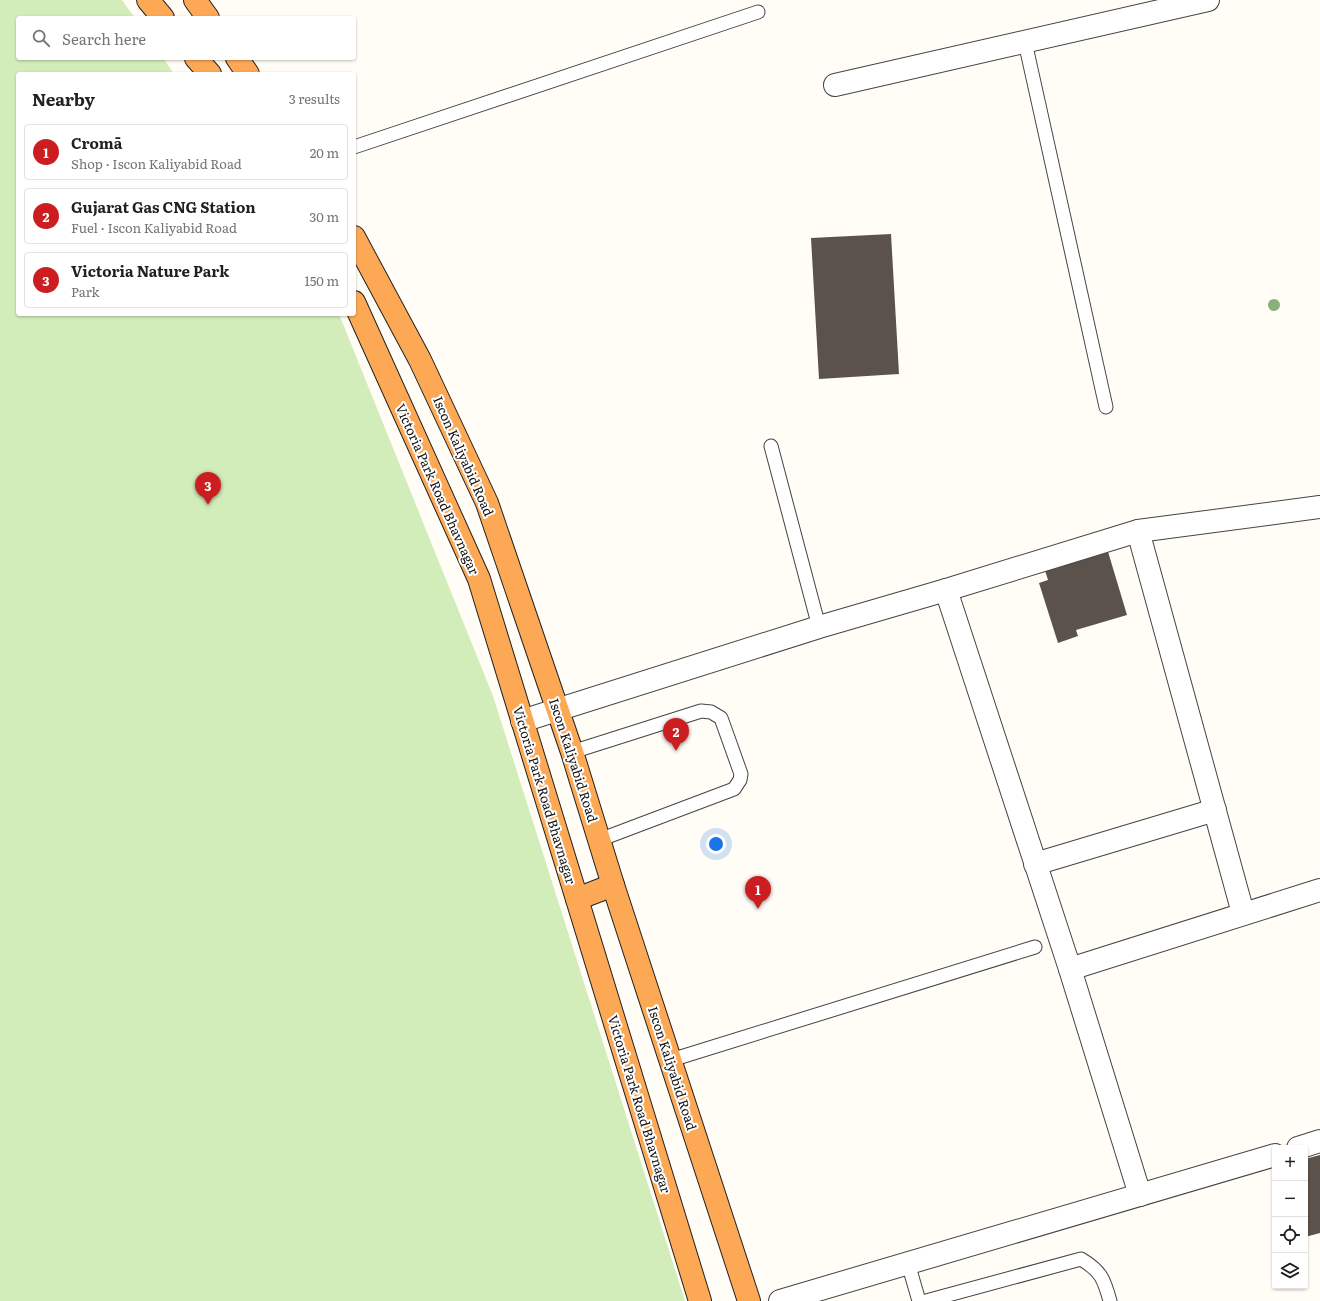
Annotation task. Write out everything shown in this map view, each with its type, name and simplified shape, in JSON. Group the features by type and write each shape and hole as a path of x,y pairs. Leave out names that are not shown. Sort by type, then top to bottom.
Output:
{"highway":[{"path":"148,0 161,16"},
{"path":"195,0 207,16"},
{"path":"198,60 208,72"},
{"path":"238,60 246,72"},
{"name":"Iscon Kaliyabid Road","path":"356,241 420,360 487,503 572,752 613,885 749,1301"},
{"name":"Victoria Park Road Bhavnagar","path":"356,306 479,579 700,1301"},
{"path":"577,899 613,885"}],"street":[{"path":"835,86 1208,0"},
{"path":"522,721 819,627 1138,532 1320,507"},
{"path":"1138,532 1243,913"},
{"path":"946,590 1070,970 1140,1194"},
{"path":"1035,864 1215,810"},
{"path":"1070,970 1243,913 1320,890"},
{"path":"1307,1145 1320,1141"},
{"path":"780,1301 1272,1156"}],"lane":[{"path":"356,146 758,12"},
{"path":"1025,42 1106,407"},
{"path":"771,446 819,627"},
{"path":"572,752 701,711 711,712 721,718 741,774 740,780 734,789 599,840"},
{"path":"671,1060 1035,946"},
{"path":"926,1301 1081,1259 1094,1267 1104,1280 1110,1301"},
{"path":"908,1263 919,1301"}],"green space":[{"path":"0,0 122,0 134,16 16,16 16,60 164,60 173,72 16,72 16,316 340,316 493,696 685,1301 0,1301"}],"building":[{"path":"891,234 899,374 819,379 811,238"},
{"path":"1106,545 1127,615 1076,630 1078,636 1058,643 1039,583 1048,580 1043,564"},
{"path":"1320,1155 1320,1233 1308,1236 1308,1181 1308,1158"}],"place":[{"name":"Victoria Nature Park","path":"208,505"},
{"name":"Gujarat Gas CNG Station","path":"676,751"},
{"name":"Cromā","path":"758,909"}]}
